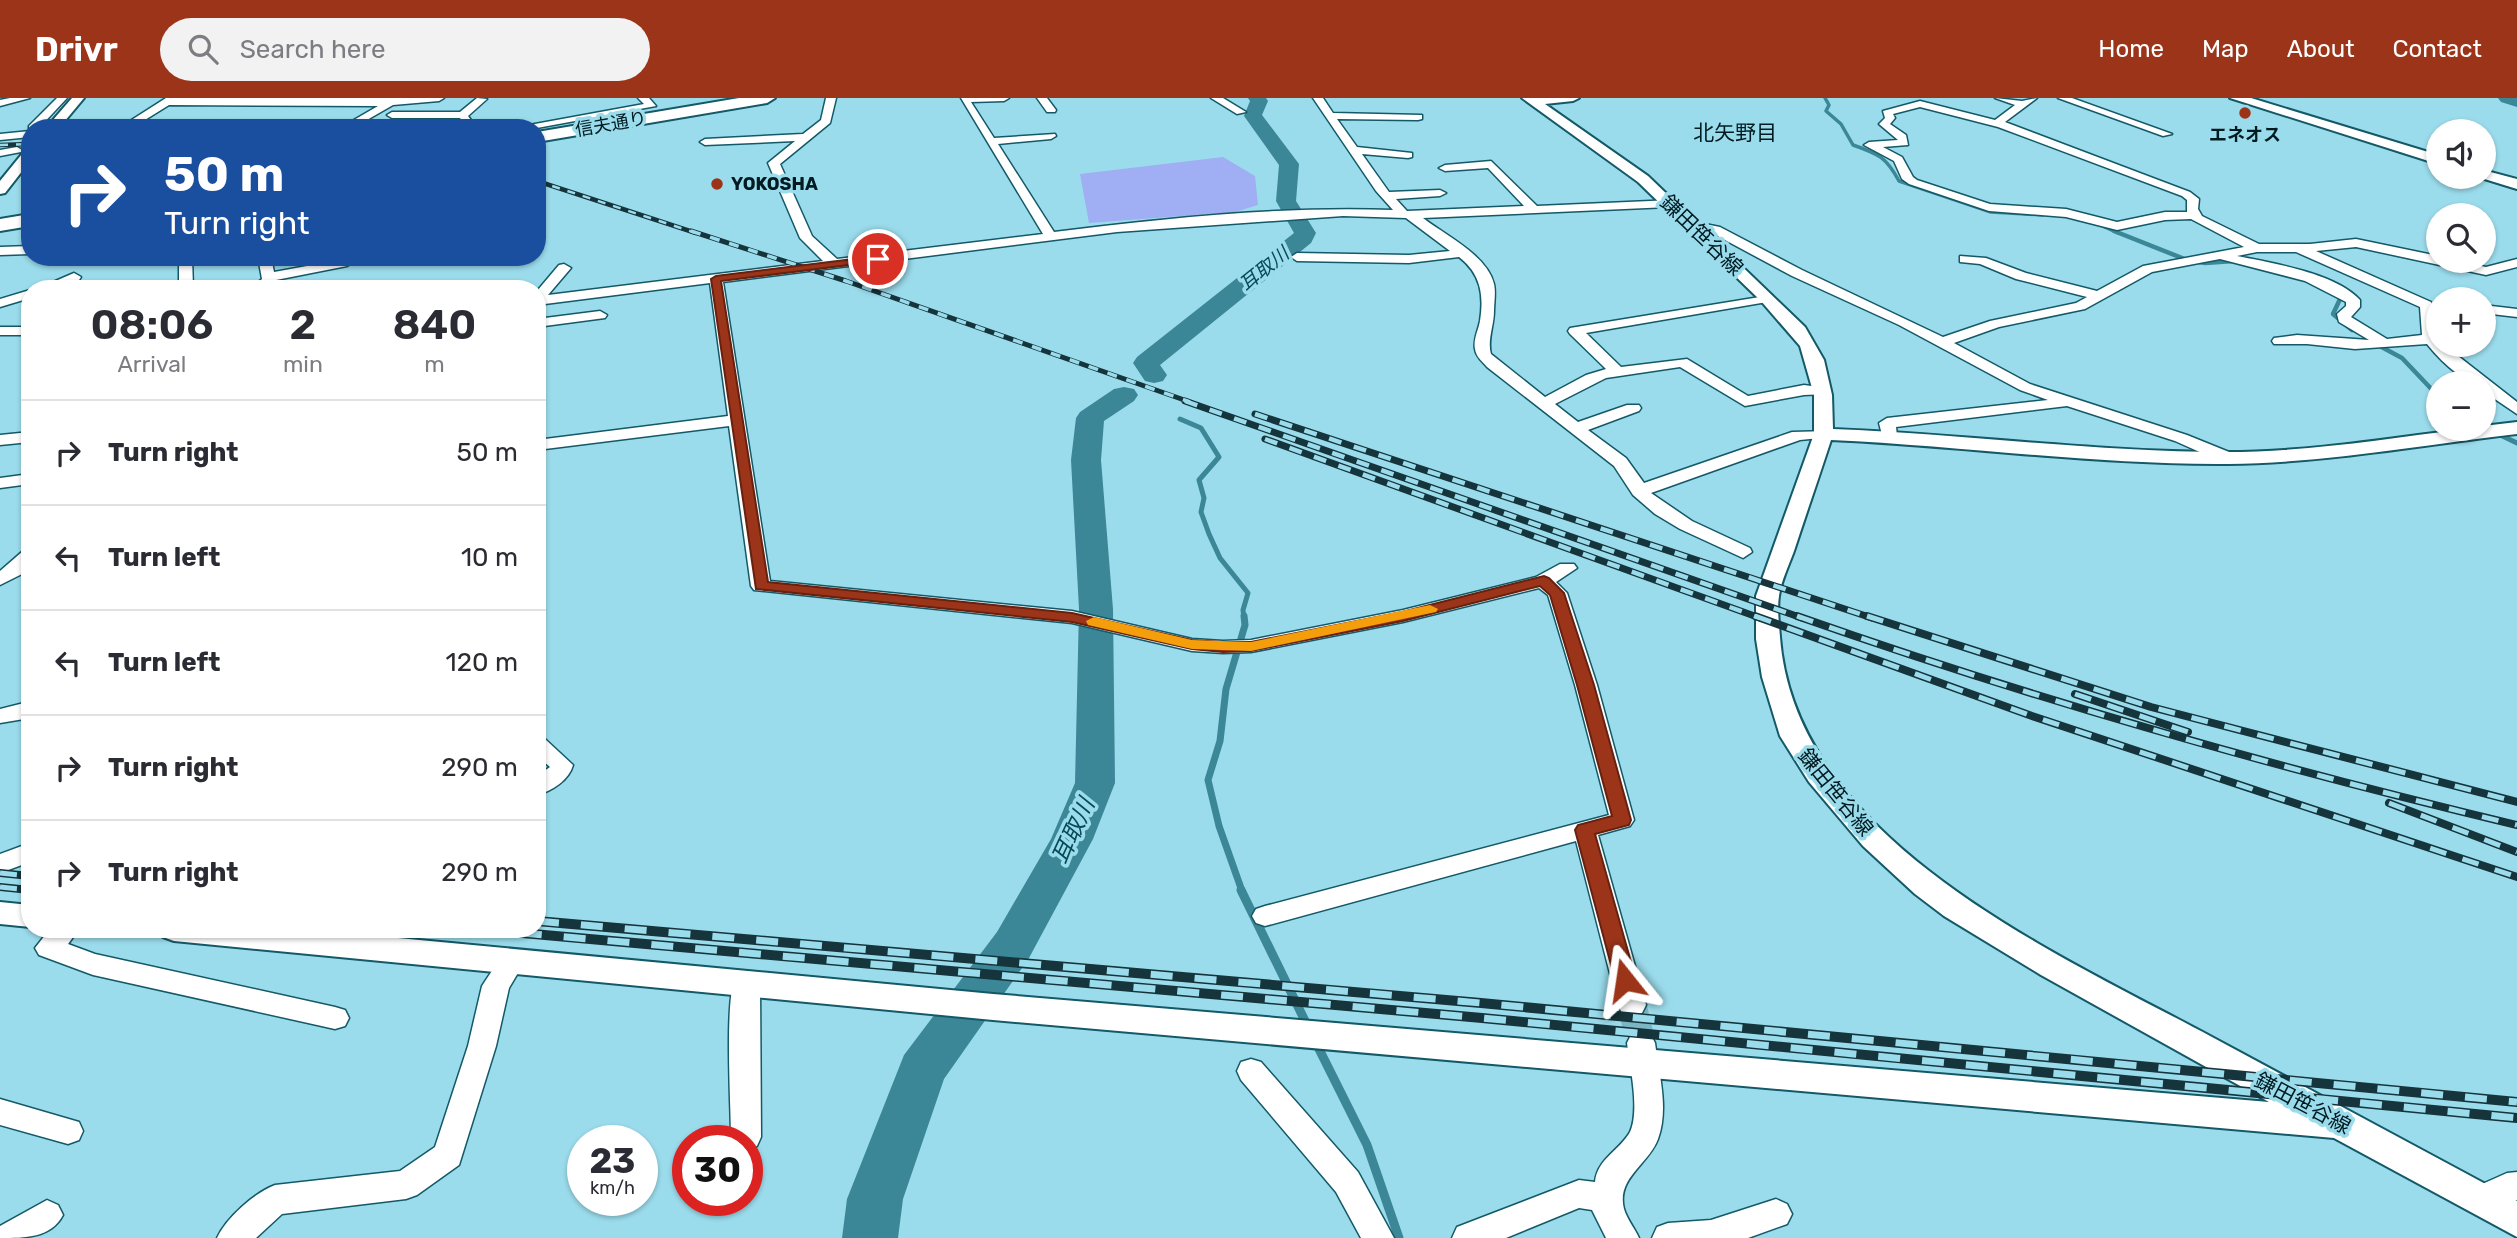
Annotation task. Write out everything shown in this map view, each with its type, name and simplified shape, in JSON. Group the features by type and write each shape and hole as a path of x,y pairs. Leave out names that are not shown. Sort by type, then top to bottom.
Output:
{"highway":[{"name":"信夫通り","path":"546,133 733,100 767,98"},
{"path":"1,238 21,227"}],"main road":[{"path":"2237,98 2426,156"},
{"path":"2496,178 2517,184"}],"street":[{"path":"0,103 25,98"},
{"path":"42,119 62,98"},
{"path":"60,119 78,98"},
{"path":"139,119 170,100 439,98"},
{"path":"546,123 652,106 643,98"},
{"path":"831,98 826,121 782,154 774,167 806,238 834,264"},
{"path":"1004,98 966,98 1051,237"},
{"path":"1042,98 1051,110"},
{"path":"1216,98 1241,112"},
{"path":"1318,98 1386,196 1483,272 1488,285 1487,321 1481,345 1484,355 1503,373 1620,462 1639,491 1661,510 1743,552"},
{"path":"1531,100 1573,98"},
{"path":"2000,98 2027,101"},
{"path":"2063,98 2167,134"},
{"path":"369,115 464,115 482,99"},
{"path":"362,119 398,100"},
{"name":"鎌田笹谷線","path":"1531,100 1627,166 1669,203 1799,331 1815,360 1822,391 1824,434 1768,596 1768,639 1782,708 1793,736 1819,776 1896,861 1955,908 2052,966 2517,1220"},
{"path":"1998,124 2027,101"},
{"path":"2194,215 2193,199 2186,194 1998,124 1913,104 1887,111 1890,118 1884,124 1902,137 1904,143 1869,145 1898,159 1908,179 1913,183 1989,207 2073,214 2117,226 2165,216 2194,215 2257,248"},
{"path":"2105,113 2123,110"},
{"path":"464,115 466,119"},
{"path":"1330,116 1418,117"},
{"path":"0,137 21,134"},
{"path":"991,142 1051,136"},
{"path":"705,142 806,137"},
{"path":"1354,150 1408,155"},
{"path":"0,153 21,154"},
{"path":"0,190 21,157"},
{"path":"1445,168 1491,164 1533,209"},
{"path":"1386,196 1440,193"},
{"path":"546,299 959,250 1117,228 1278,215 1407,215 1669,203"},
{"path":"1689,223 1716,230 1791,270 1943,342 2025,387 2181,438 2228,458"},
{"path":"1,238 21,246"},
{"path":"1943,342 1995,324 2068,310 2099,297 2148,269 2216,255 2257,248 2356,243 2426,257"},
{"path":"2298,248 2426,302"},
{"path":"959,250 974,261"},
{"path":"1297,257 1409,259 1462,253"},
{"path":"2216,255 2264,266 2339,290 2353,301 2353,307 2344,314 2344,319 2378,343"},
{"path":"1965,259 1988,262 2028,278 2076,286 2099,297"},
{"path":"2496,268 2517,263"},
{"path":"266,266 269,280"},
{"path":"268,276 324,266"},
{"path":"546,289 564,268"},
{"path":"66,280 74,277"},
{"path":"716,279 761,586 1072,617 1192,645 1251,646 1403,616 1544,581 1567,568"},
{"path":"0,303 21,297"},
{"path":"1615,370 1575,331 1767,298"},
{"path":"2496,310 2516,312"},
{"path":"546,322 600,315"},
{"path":"0,331 21,331"},
{"path":"2279,341 2293,338 2324,344 2426,339"},
{"path":"2452,357 2468,371"},
{"path":"1545,403 1591,378 1615,370 1687,364 1745,401 1804,390 1822,391"},
{"path":"2496,394 2517,409"},
{"path":"1888,436 1887,423 2066,402"},
{"path":"1577,428 1633,408"},
{"path":"546,444 735,419"},
{"path":"1639,491 1798,435 1888,436 2010,447 2228,458 2278,456 2511,429"},
{"path":"0,440 21,438"},
{"path":"0,483 21,480"},
{"path":"0,579 21,564"},
{"path":"1265,916 1622,820 1586,685 1557,593 1544,581"},
{"path":"0,716 21,707"},
{"path":"546,752 562,765 560,771 546,781"},
{"path":"1585,830 1632,1005"},
{"path":"0,864 21,856"},
{"path":"0,913 21,915"},
{"path":"57,938 48,948 93,964 335,1018"},
{"path":"269,938 746,983 1643,1053 2340,1123"},
{"path":"233,1238 275,1200 407,1185 448,1155 482,1046 496,986 512,961"},
{"path":"746,983 746,1125"},
{"path":"1623,1238 1608,1210 1611,1176 1644,1137 1649,1105 1643,1053"},
{"path":"1251,1071 1347,1182 1378,1238"},
{"path":"0,1112 68,1131"},
{"path":"2482,1199 2507,1187 2517,1186"},
{"path":"1468,1238 1579,1194 1609,1198"},
{"path":"1668,1238 1711,1235 1776,1213"},
{"path":"9,1238 47,1215"}],"shaded area":[{"path":"1223,157 1255,176 1258,205 1235,212 1089,223 1080,174"}],"waterway":[{"name":"耳取川","path":"1154,375 1146,363 1303,238 1305,233 1286,201 1289,164 1253,116 1259,101 1257,98"},
{"path":"1825,98 1829,105 1826,111 1841,124 1853,145 1881,157 1899,181 1991,212 2043,215"},
{"path":"2507,98 2517,102"},
{"path":"2098,224 2118,233"},
{"path":"2114,231 2187,260 2205,263 2234,261"},
{"path":"2337,294 2341,297 2333,314 2352,330"},
{"path":"2376,344 2402,358 2426,383"},
{"name":"耳取川","path":"870,1238 875,1199 922,1070 1013,945 1072,839 1095,783 1096,609 1086,460 1090,418 1124,395"},
{"path":"1180,419 1201,428 1219,457 1199,480 1204,498 1201,512 1220,558 1248,593 1243,610 1244,618"},
{"path":"2496,433 2517,443"},
{"path":"1242,891 1219,826 1208,780 1220,741 1226,689 1245,625 1244,616"},
{"path":"1241,890 1307,1025"},
{"path":"1315,1041 1367,1145 1399,1238"}],"tunnel":[{"path":"1632,1005 1641,1043"}],"railway":[{"path":"0,145 21,144"},
{"path":"546,184 696,233"},
{"path":"691,231 846,281 1190,402"},
{"path":"1185,401 1802,618"},
{"path":"1255,414 1872,618"},
{"path":"1265,439 1760,618"},
{"path":"1755,616 2032,716 2517,877"},
{"path":"1797,616 1975,676 2154,730 2335,780 2517,825"},
{"path":"1867,616 2151,707 2517,802"},
{"path":"2075,694 2188,732"},
{"path":"2389,803 2517,852"},
{"path":"0,873 21,875"},
{"path":"0,887 21,889"},
{"path":"546,922 1481,1003 2517,1102"},
{"path":"546,935 1482,1018 2517,1118"}],"slow traffic":[{"path":"1094,621 1192,645 1251,646 1430,609"}],"place":[{"name":"エネオス","path":"2245,113"},
{"name":"YOKOSHA","path":"717,184"}],"district":[{"name":"北矢野目","path":"1735,132"}],"route":[{"path":"878,259 716,279 761,586 1072,617 1192,645 1223,647 1251,646 1403,616 1544,581 1557,593 1586,685 1622,820 1585,830 1625,980"}]}
